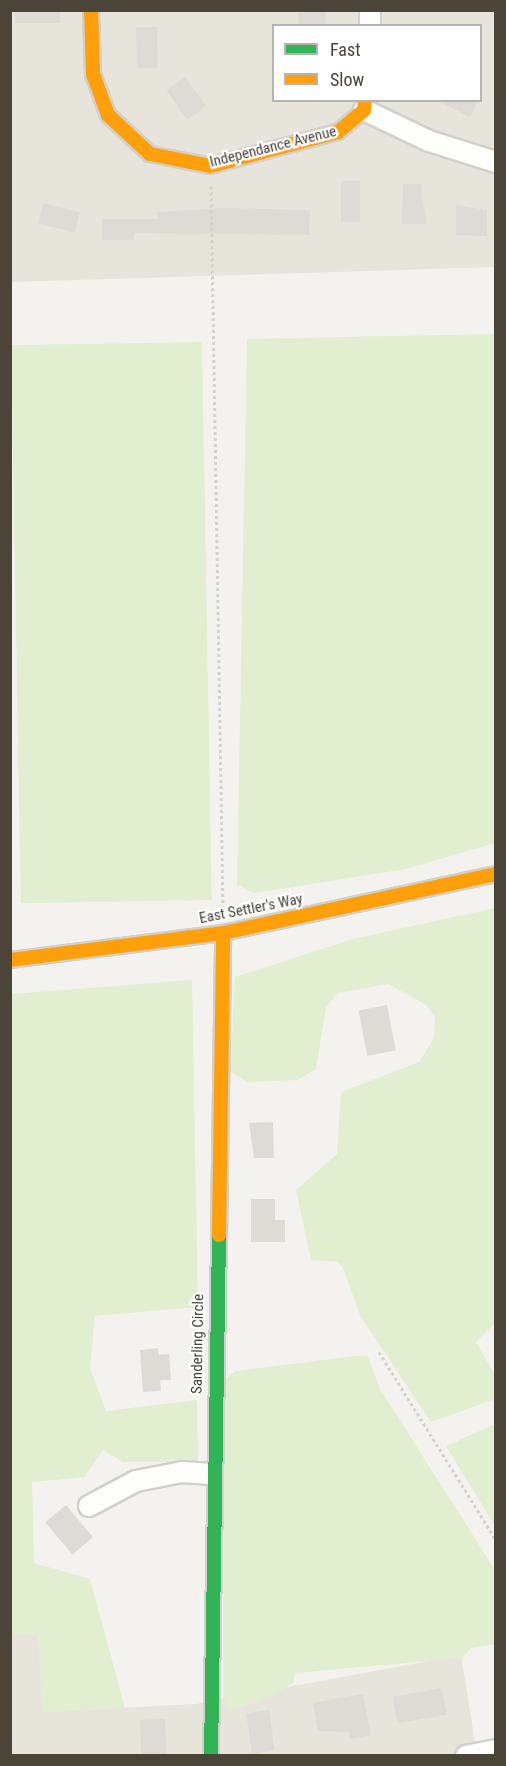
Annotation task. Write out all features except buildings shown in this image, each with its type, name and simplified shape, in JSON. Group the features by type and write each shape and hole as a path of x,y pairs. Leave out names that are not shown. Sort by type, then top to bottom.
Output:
{"street":[{"name":"Independance Avenue","path":"91,10 93,74 108,115 150,154 210,166 338,132 364,105"},
{"path":"364,105 429,141 495,162"},
{"name":"East Settler's Way","path":"10,960 223,933 495,874"},
{"name":"Sanderling Circle","path":"211,1755 211,1474 223,933"},
{"path":"89,1506 136,1481 182,1472 211,1474"},
{"path":"466,1755 495,1750"}],"path":[{"path":"210,166 223,933"},
{"path":"379,1352 495,1540"}],"shaded area":[{"path":"10,11 495,11 495,267 11,282"},
{"path":"10,1635 38,1635 43,1712 196,1704 461,1655 475,1742 495,1744 495,1755 11,1755"}],"green space":[{"path":"495,334 495,843 406,869 254,893 237,885 247,339"},
{"path":"202,342 212,900 21,903 11,345"},
{"path":"495,908 496,1322 476,1342 495,1375 495,1399 431,1422 360,1315 343,1268 338,1262 311,1260 296,1190 337,1154 341,1092 419,1062 434,1038 435,1017 426,1005 388,984 338,993 326,1007 316,1069 298,1080 248,1082 230,1072 235,977 353,939"},
{"path":"192,980 198,1307 95,1316 90,1368 106,1411 197,1400 198,1462 123,1462 103,1450 84,1477 32,1482 34,1563 90,1579 125,1708 42,1712 38,1635 10,1635 11,994"},
{"path":"355,1356 368,1357 380,1389 495,1570 495,1644 471,1648 462,1658 295,1673 294,1682 276,1694 230,1711 223,1698 224,1380 236,1371"},
{"path":"495,1424 495,1526 446,1446"}],"traffic: fast":[{"path":"211,1756 219,1235"}],"traffic: slow":[{"path":"91,10 93,74 108,115 150,154 210,166 338,132 364,110 365,102"},
{"path":"10,960 223,933 496,874"},
{"path":"219,1235 223,933"}]}
